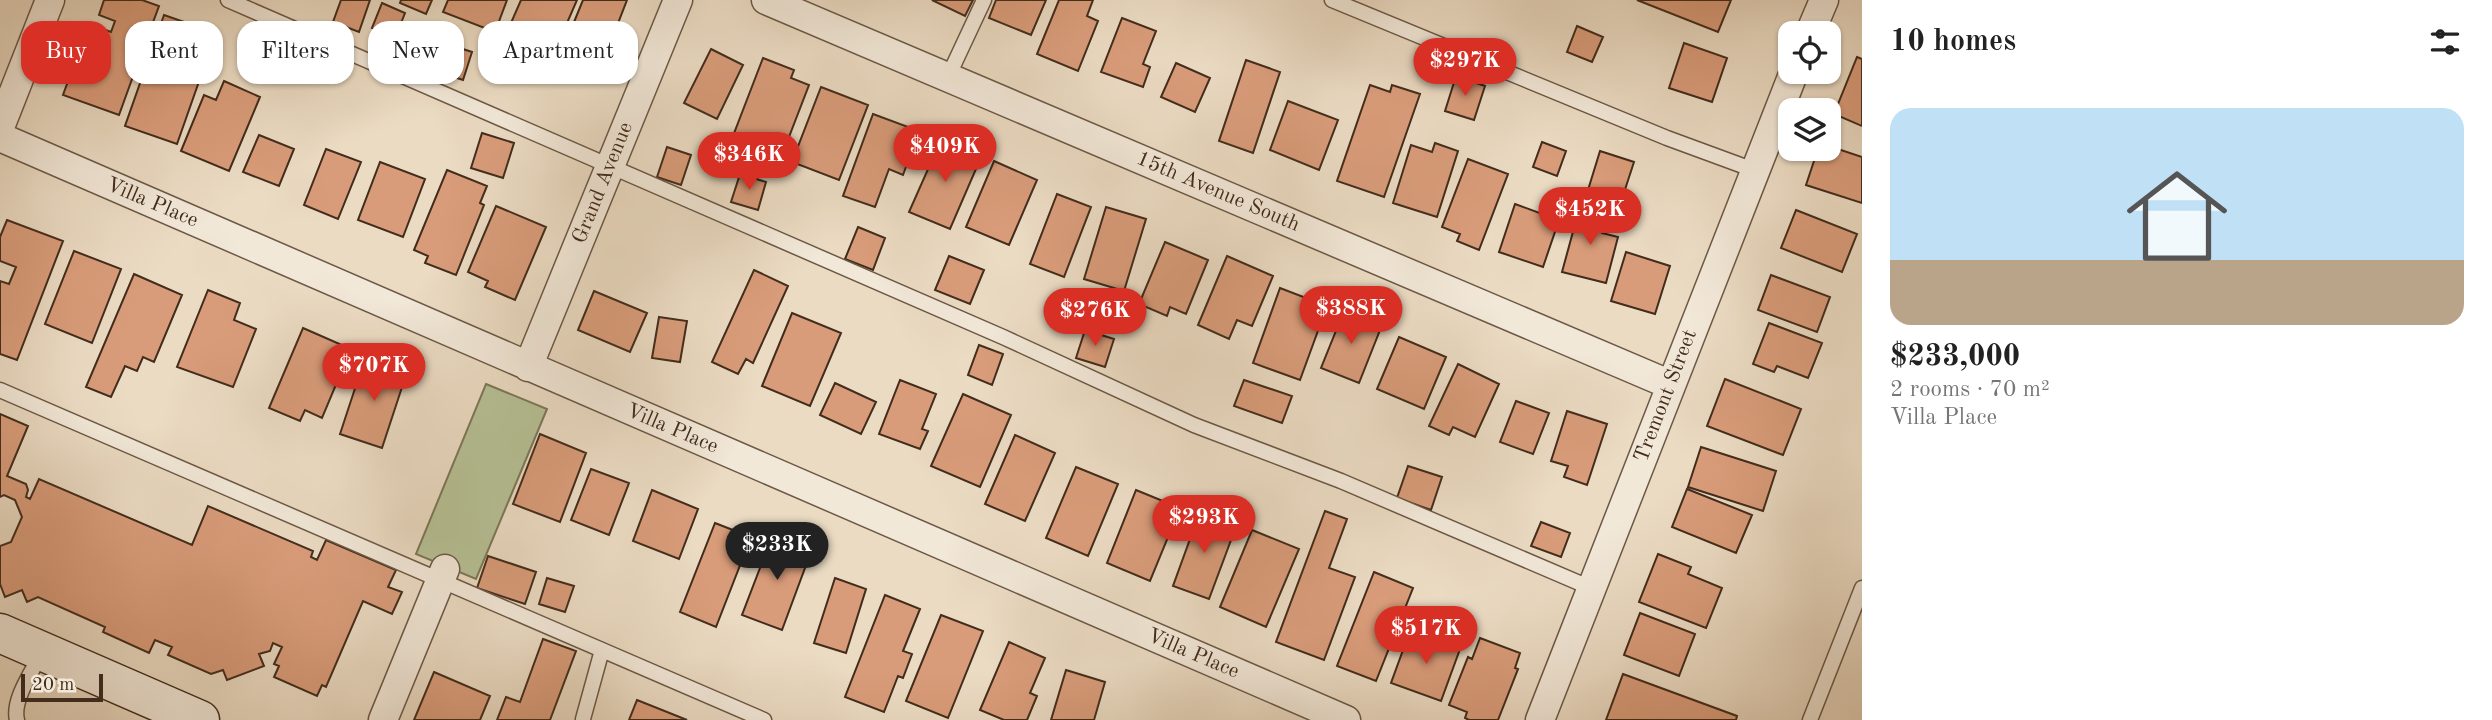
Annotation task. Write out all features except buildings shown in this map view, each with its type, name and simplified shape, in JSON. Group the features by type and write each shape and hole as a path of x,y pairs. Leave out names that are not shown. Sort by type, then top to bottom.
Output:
{"main road":[{"path":"0,633 200,720"}],"street":[{"path":"0,127 50,0"},
{"name":"Grand Avenue","path":"528,367 678,0"},
{"name":"15th Avenue South","path":"766,0 1671,385"},
{"path":"1815,21 1824,0"},
{"name":"Tremont Street","path":"1540,720 1789,84"},
{"name":"Villa Place","path":"0,137 1346,720"},
{"path":"383,720 443,574"}],"lane":[{"path":"228,0 1003,337 1194,425 1341,481 1591,587"},
{"path":"948,78 984,0"},
{"path":"1332,0 1667,138 1754,170"},
{"path":"0,390 443,574 602,649 764,720"},
{"path":"1810,720 1862,588"},
{"path":"583,719 602,649"},
{"path":"17,720 15,715 22,692 42,651"}],"green space":[{"path":"486,384 547,409 476,579 416,554"}]}
